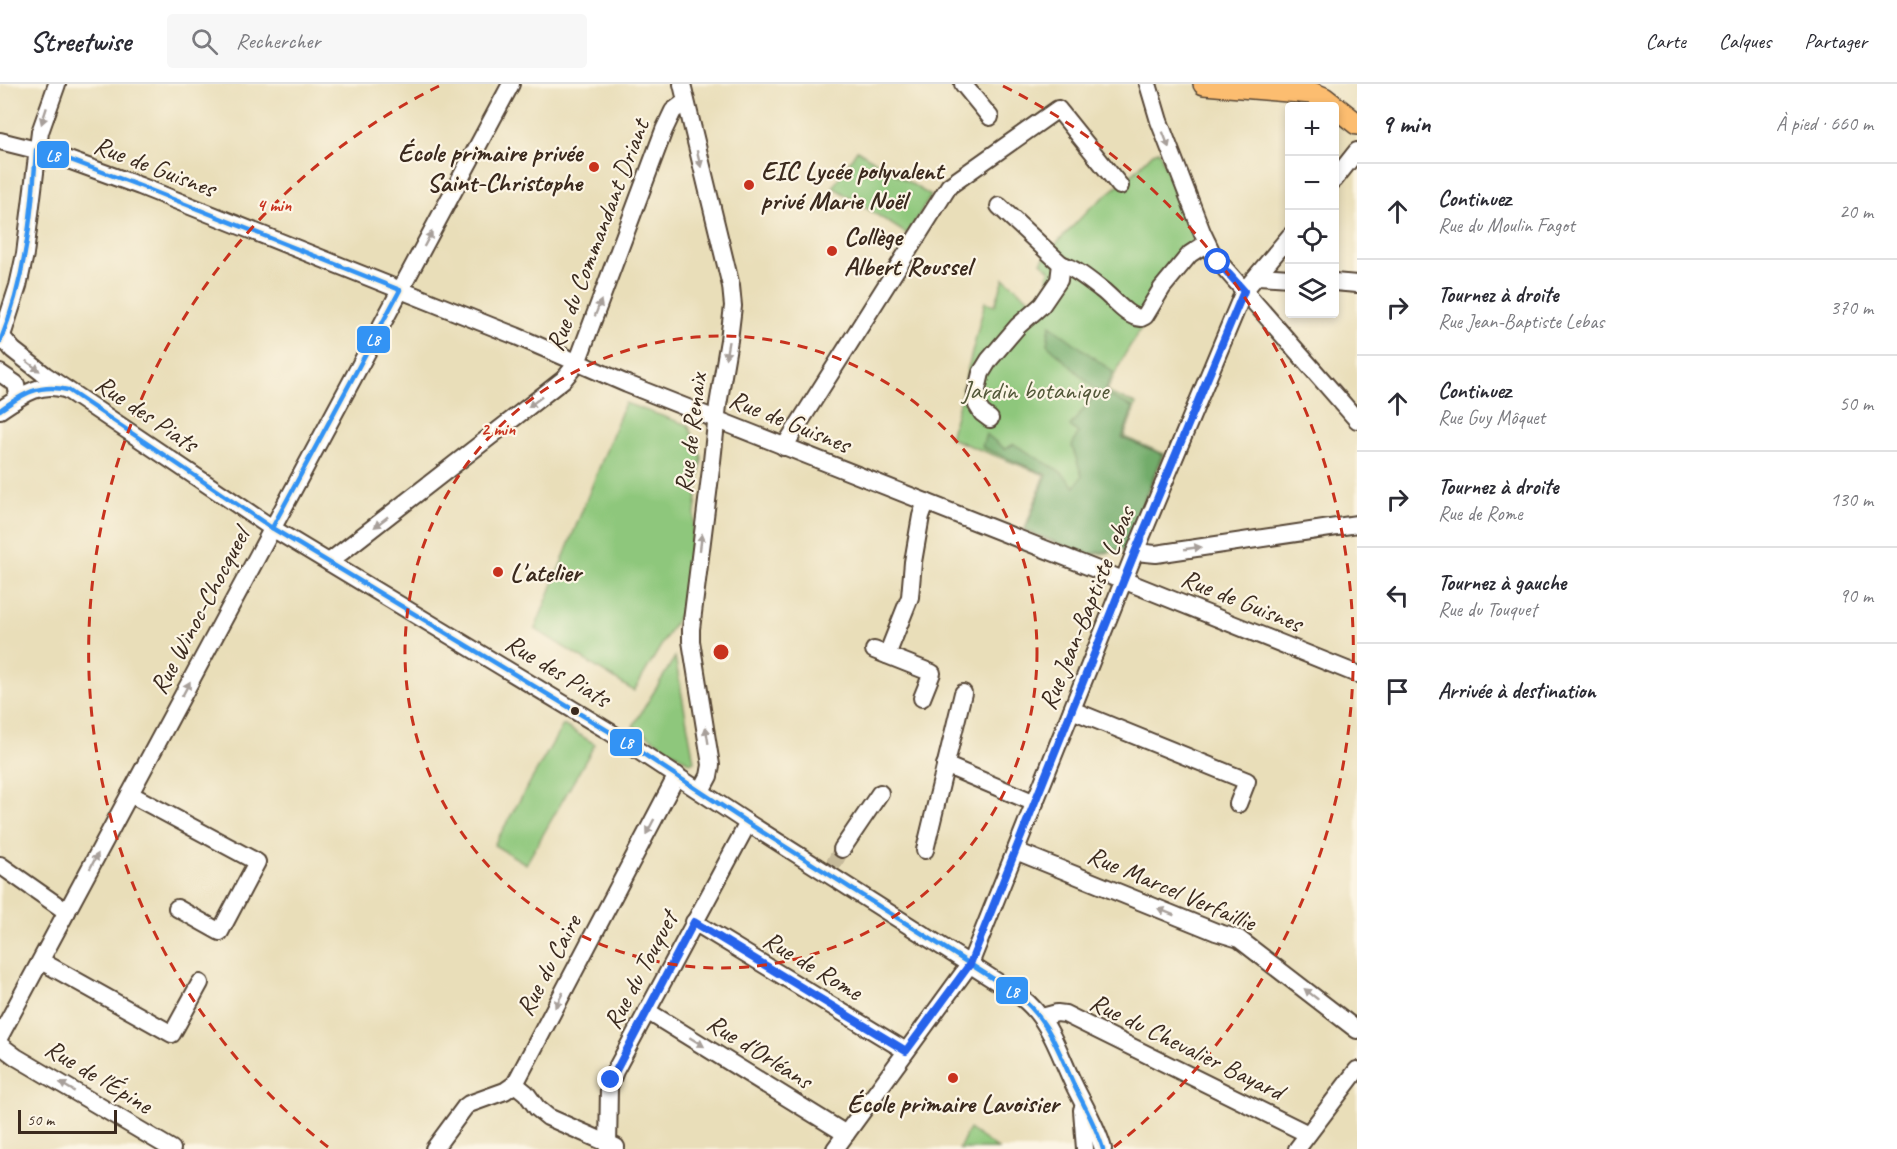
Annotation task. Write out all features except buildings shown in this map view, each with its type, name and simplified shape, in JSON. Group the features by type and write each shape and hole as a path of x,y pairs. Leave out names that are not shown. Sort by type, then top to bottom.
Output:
{"main road":[{"path":"1204,84 1312,93 1324,98 1357,124"}],"street":[{"path":"1,339 18,286 25,254 36,150 41,126 57,84"},
{"name":"Rue Winoc-Chocqueel","path":"0,1036 511,84"},
{"name":"Rue de Renaix","path":"681,84 733,306 718,405 690,634 711,765 709,776 701,791"},
{"path":"963,84 990,117"},
{"path":"1148,84 1159,121 1207,243 1218,262 1357,420"},
{"name":"Rue du Commandant Driant","path":"329,562 564,379 577,363 664,130 673,111 685,102"},
{"path":"784,447 949,186 1058,109 1120,186"},
{"name":"Rue de Guisnes","path":"0,141 68,159 140,186 784,447 1357,674"},
{"path":"1339,175 1357,151"},
{"path":"999,206 1061,264 1072,268 1132,316 1141,318 1145,316 1162,288 1190,254 1207,243"},
{"name":"Rue Jean-Baptiste Lebas","path":"835,1149 970,964 1135,552 1244,291 1285,242"},
{"path":"990,419 977,405 976,394 981,373 1017,326 1042,304 1059,280 1061,264"},
{"path":"1258,276 1285,278"},
{"path":"1339,282 1357,284"},
{"name":"Rue des Piats","path":"1,339 68,390 272,528 591,720 748,823 831,869 1022,997 1042,1017 1090,1115 1103,1149"},
{"path":"0,373 16,384 18,394 7,406"},
{"name":"Rue des Piats","path":"7,406 34,389 49,386 68,390"},
{"path":"922,698 932,673 880,653 910,597 921,516 926,502"},
{"path":"1135,552 1156,554 1357,524"},
{"path":"925,850 963,693"},
{"path":"1072,710 1247,781 1238,804"},
{"path":"945,765 1035,803"},
{"name":"Rue du Caire","path":"515,1084 677,775"},
{"path":"842,849 880,793"},
{"path":"130,794 257,862 220,932 177,908"},
{"name":"Rue du Touquet","path":"611,1147 611,1080 748,823"},
{"name":"Rue Marcel Verfaillie","path":"1016,851 1216,932 1239,939 1357,1029"},
{"path":"0,865 66,912"},
{"name":"Rue de Rome","path":"694,922 906,1051"},
{"path":"41,961 172,1034 200,983"},
{"name":"Rue d'Orléans","path":"647,1011 846,1134"},
{"name":"Rue du Chevalier Bayard","path":"1042,1017 1057,1013 1065,1014 1308,1134"},
{"name":"Rue de l'Épine","path":"0,1045 16,1057 172,1149"},
{"path":"1297,1149 1357,1070"},
{"path":"434,1149 465,1107 505,1091 515,1084 548,1117 611,1147"},
{"name":"Rue des Piats","path":"1075,1087 1084,1117 1085,1149"}],"green space":[{"path":"857,150 931,196 907,234 833,187"},
{"name":"Jardin botanique","path":"1159,151 1193,236 1191,248 1125,354 1106,392 1136,404 1124,437 1164,454 1126,550 1087,556 1024,531 1045,475 950,438 985,302 995,305 1004,278 1032,301 1049,282 1047,276 1050,270 1041,262 1045,256 1089,209 1129,177 1153,153"},
{"path":"1050,325 1113,372 1104,394 1133,407 1122,438 1162,454 1125,548 1087,554 1025,530 1047,475 982,447 986,434 1005,449 1014,444 1061,472 1075,487 1082,476 1072,446 1078,433 1070,426 1098,392 1047,344"},
{"path":"625,403 688,425 702,457 683,609 634,691 535,629"},
{"path":"675,657 694,761 690,763 633,726"},
{"path":"563,725 595,744 526,864 494,845"},
{"path":"969,1129 998,1149 959,1149"}],"tunnel":[{"path":"833,865 842,849"}],"transit line":[{"name":"L8","path":"0,342 16,295 26,248 36,150 68,159 140,186 400,290 272,528"},
{"name":"L8","path":"0,410 32,391 48,388 68,390 272,528 610,732 748,823 1014,992 1035,1012 1057,1046 1103,1149"}],"place":[{"name":"École primaire privée Saint-Christophe","path":"594,167"},
{"name":"EIC Lycée polyvalent privé Marie Noël","path":"749,185"},
{"name":"Collège Albert Roussel","path":"832,251"},
{"name":"L'atelier","path":"498,572"},
{"name":"École primaire Lavoisier","path":"953,1078"}],"route":[{"path":"611,1080 694,922 906,1051 970,964 1135,552 1244,291 1218,262"}]}
